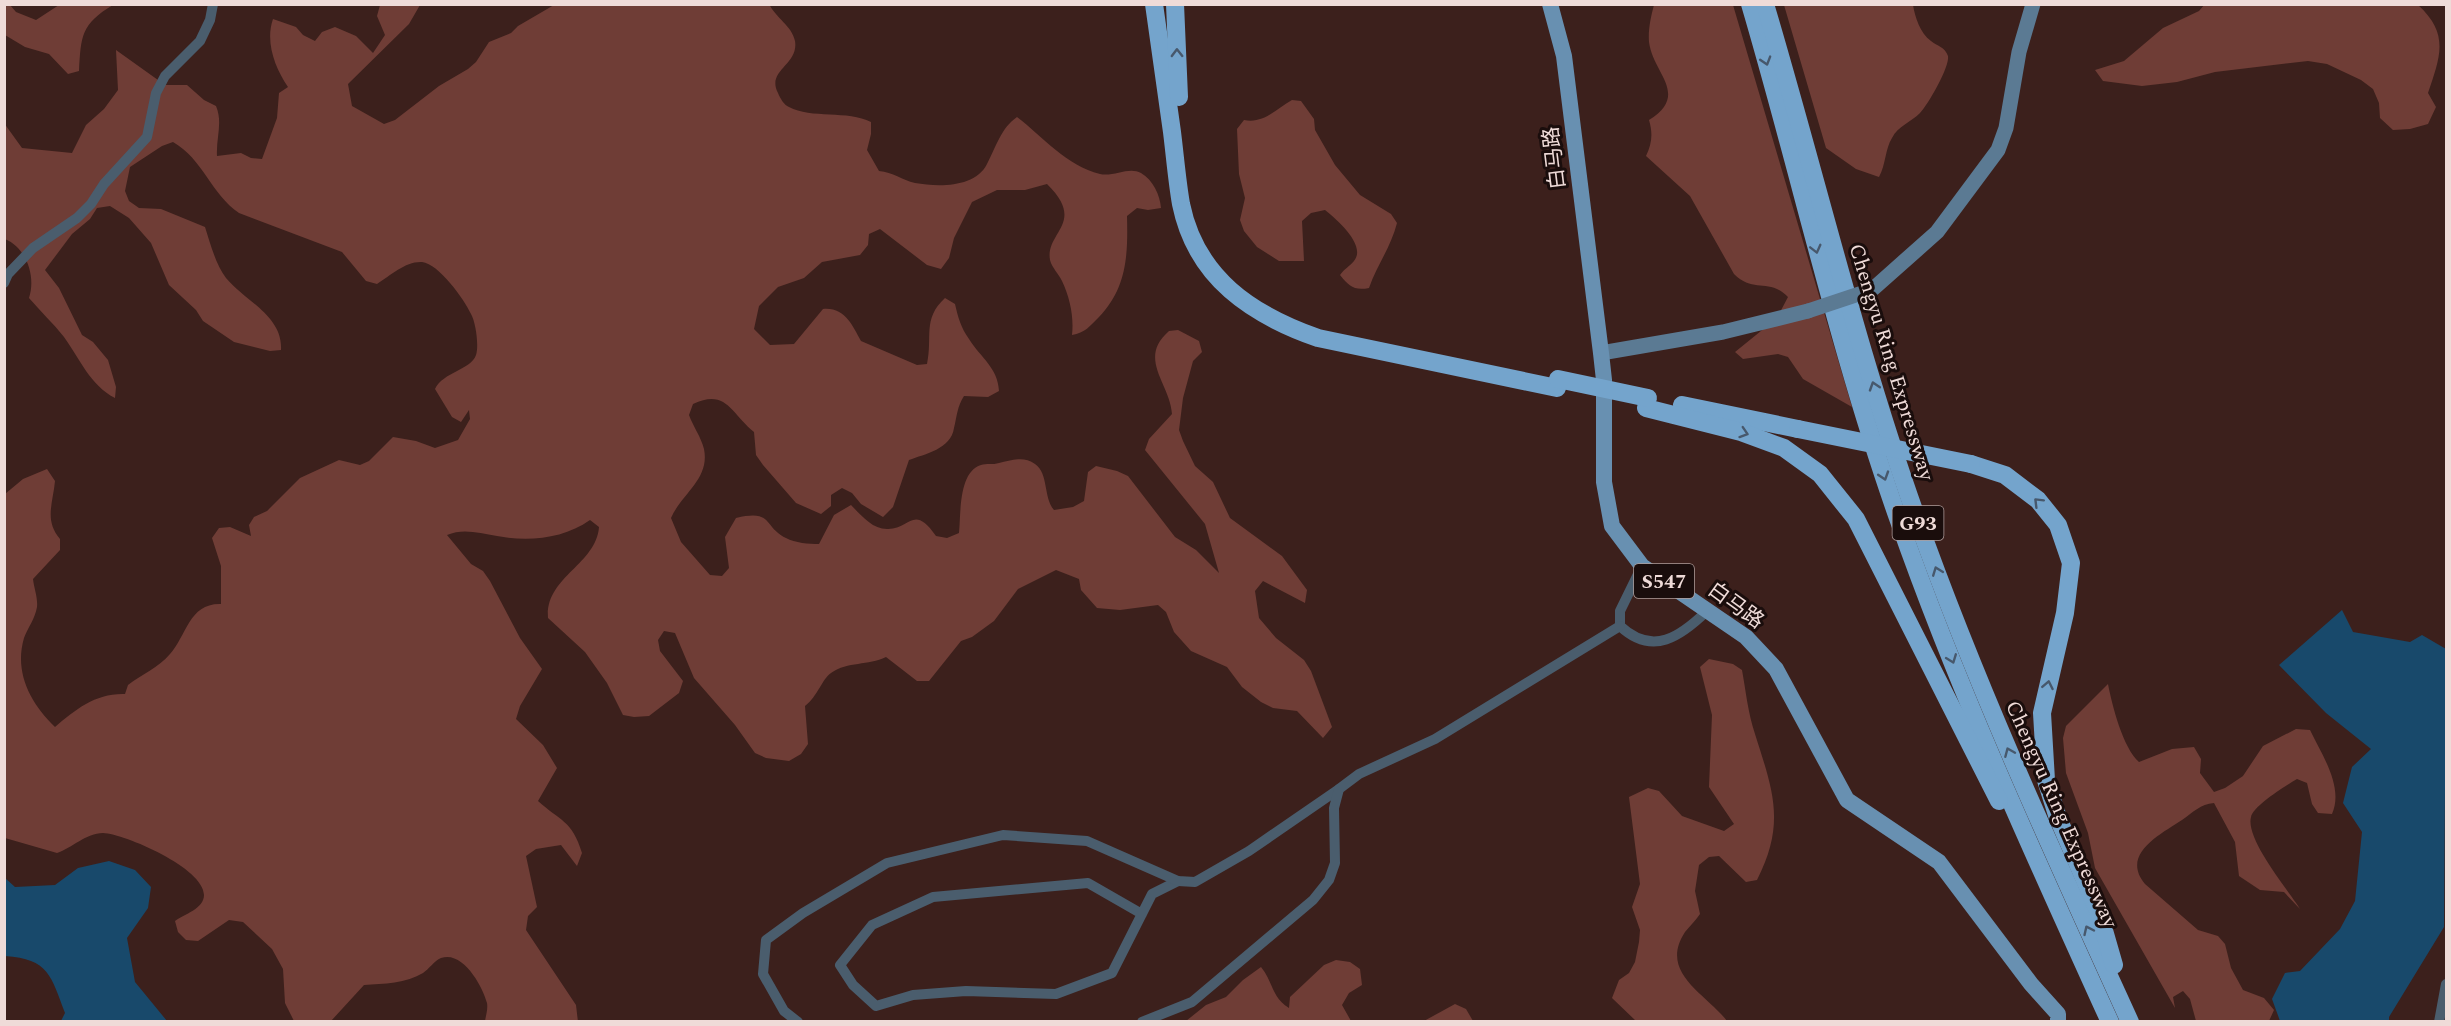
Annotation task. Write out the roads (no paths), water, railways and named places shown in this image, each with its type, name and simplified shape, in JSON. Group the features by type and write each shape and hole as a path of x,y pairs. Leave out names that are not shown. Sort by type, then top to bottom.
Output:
{"highway":[{"path":"1154,4 1182,207 1199,253 1220,282 1247,306 1280,325 1318,338 1557,383"},
{"path":"1175,4 1177,86 1186,168 1192,205 1206,246 1228,275 1249,293 1285,316 1321,328 1647,403 1798,429 1971,464 2005,475 2038,500 2058,525 2070,563 2065,613 2042,713 2046,780 2058,818 2099,913 2131,1022"},
{"name":"Chengyu Ring Expressway","path":"1750,4 1781,111 1837,329 1899,522 1979,726 2029,844 2110,1022"},
{"name":"Chengyu Ring Expressway","path":"1766,4 1854,324 1916,516 1987,698 2045,837 2131,1022"},
{"path":"1647,403 1784,448 1820,474 1856,519 2091,980"}],"main road":[{"name":"白马路","path":"1550,4 1564,56 1604,380 1604,482 1612,526 1642,566 1746,637 1776,669 1847,800 1940,862 2031,984 2058,1014 2058,1022"}],"street":[{"path":"4,283 8,274 33,248 77,218 91,204 104,184 147,137 156,93 165,76 200,41 210,20 213,4"},
{"path":"1600,353 1723,332 1808,311 1874,288 1937,232 1998,150 2006,128 2019,52 2033,4"},
{"path":"1642,566 1620,611 1620,626 1632,637 1649,641 1670,640 1688,630 1707,611"},
{"path":"798,1022 784,1011 763,975 766,940 803,913 887,863 1003,835 1087,841 1178,881 1195,882 1240,857 1359,774 1435,739 1620,626"},
{"path":"1142,1022 1192,1002 1313,900 1329,880 1335,863 1334,808 1339,789"},
{"path":"1142,914 1088,883 933,897 872,925 840,965 853,985 876,1006 924,994 966,991 1056,994 1112,973 1142,914 1152,894 1178,881"},
{"path":"2439,1022 2446,984"}],"water":[{"path":"2342,610 2353,632 2410,642 2422,635 2446,649 2444,927 2389,1017 2389,1021 2280,1021 2272,999 2285,973 2300,971 2340,929 2355,901 2362,832 2343,803 2352,767 2371,749 2326,713 2279,665"},
{"path":"109,861 135,870 151,887 148,908 127,938 135,982 167,1021 61,1021 65,1013 56,989 46,972 31,961 5,956 5,878 15,887 55,885 78,868"}]}
